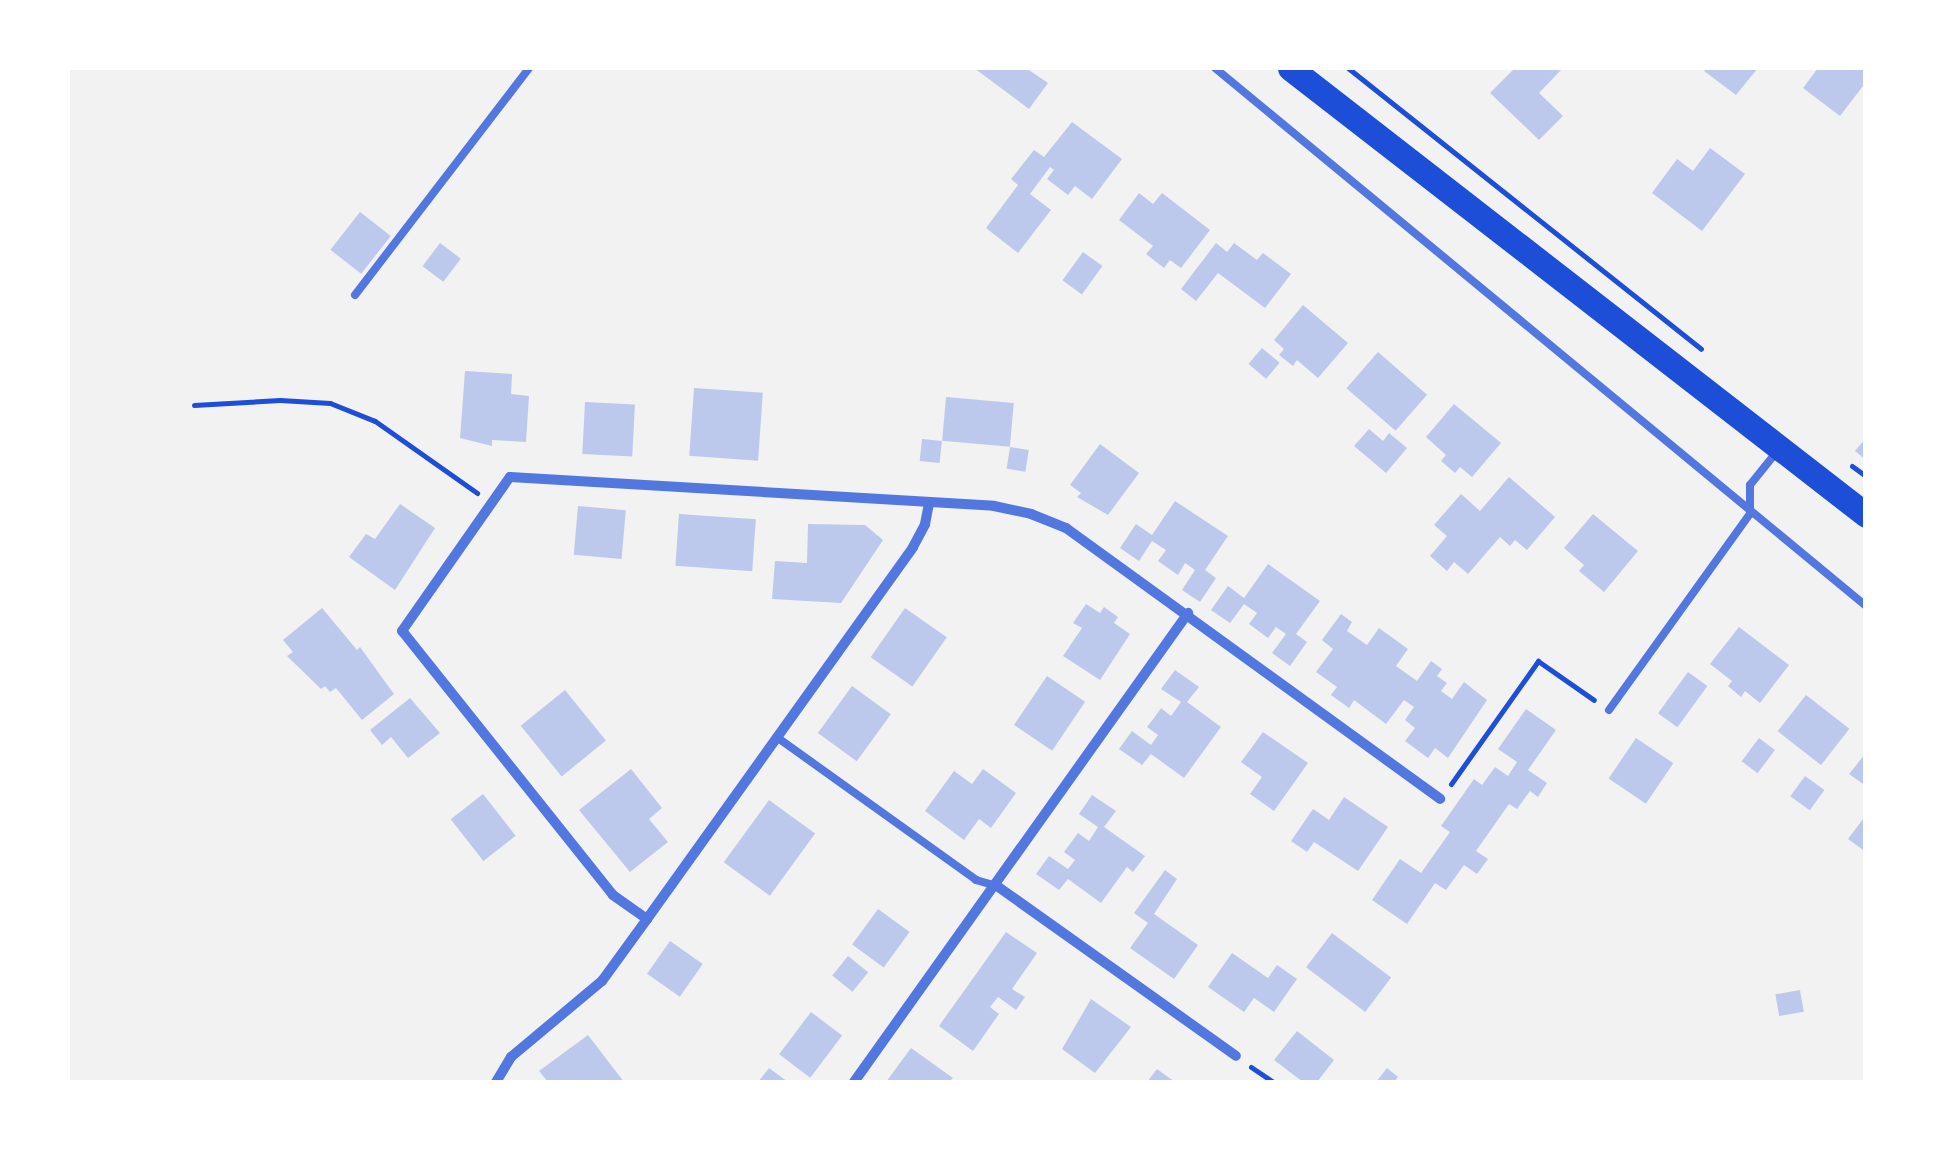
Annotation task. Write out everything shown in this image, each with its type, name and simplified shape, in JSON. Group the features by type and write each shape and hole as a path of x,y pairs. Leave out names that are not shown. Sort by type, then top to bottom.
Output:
{"main road":[{"path":"1290,68 1866,515"}],"street":[{"path":"648,919 613,895 402,631 510,477 994,506 1031,514 1066,528 1188,613 1440,799"},
{"path":"496,1082 512,1057 602,981 913,547 925,524 929,504"},
{"path":"854,1082 998,886 1188,613"},
{"path":"998,886 1236,1056"}],"lane":[{"path":"355,295 529,68"},
{"path":"1215,68 1866,606"},
{"path":"1608,710 1750,514 1750,485 1778,450"},
{"path":"778,738 976,880 998,886"}],"path":[{"path":"1348,68 1708,354"},
{"path":"194,404 221,407 280,400 330,404 374,421 491,504"},
{"path":"1850,464 1866,476"},
{"path":"1440,799 1538,661 1608,710"},
{"path":"1236,1056 1273,1082"}],"building":[{"path":"974,68 1026,68 1048,83 1029,109"},
{"path":"1515,68 1561,70 1539,93 1563,116 1539,140 1490,93"},
{"path":"1758,68 1736,95 1704,71"},
{"path":"1818,68 1866,68 1866,82 1840,116 1803,88"},
{"path":"1072,122 1122,159 1092,199 1075,186 1068,195 1047,179 1054,170 1050,167 1030,194 1051,210 1018,253 986,228 1018,185 1011,179 1034,150 1044,157"},
{"path":"1710,148 1745,174 1702,231 1652,193 1677,159 1693,171"},
{"path":"1139,193 1153,204 1162,193 1210,230 1181,268 1170,260 1164,268 1146,254 1153,246 1119,220"},
{"path":"360,212 391,236 361,274 330,250"},
{"path":"440,243 461,259 443,282 423,266"},
{"path":"1216,243 1227,252 1234,243 1257,260 1263,253 1291,274 1265,308 1218,273 1196,301 1181,289"},
{"path":"1083,252 1102,266 1082,294 1062,280"},
{"path":"1303,305 1348,343 1318,378 1297,360 1293,366 1279,355 1284,349 1274,340"},
{"path":"1262,348 1280,363 1266,379 1249,364"},
{"path":"1378,352 1427,395 1396,431 1347,388"},
{"path":"465,371 512,374 511,394 529,396 526,442 492,440 492,446 460,438"},
{"path":"694,388 763,393 758,461 689,456"},
{"path":"946,397 1014,403 1010,447 942,441"},
{"path":"585,402 635,405 632,457 582,454"},
{"path":"1454,404 1501,443 1472,477 1460,467 1455,473 1441,461 1446,455 1426,437"},
{"path":"1369,429 1383,441 1389,433 1407,448 1386,473 1354,446"},
{"path":"1866,438 1866,460 1855,451"},
{"path":"922,439 942,441 940,463 920,461"},
{"path":"1100,444 1139,473 1108,515 1077,497 1081,493 1070,485"},
{"path":"1010,447 1029,450 1025,472 1007,469"},
{"path":"1509,477 1555,517 1527,550 1515,540 1510,546 1500,537 1468,574 1454,562 1447,571 1430,556 1447,536 1434,525 1461,494 1480,511"},
{"path":"1175,501 1228,536 1205,570 1216,578 1200,602 1182,590 1195,570 1185,563 1178,575 1158,561 1166,550 1152,541 1139,561 1120,548 1136,524 1152,535"},
{"path":"400,504 435,528 395,590 349,557 366,534 375,539"},
{"path":"578,506 626,510 622,559 574,555"},
{"path":"679,514 756,519 752,571 675,566"},
{"path":"1593,514 1638,551 1604,592 1579,571 1584,565 1564,548"},
{"path":"808,524 865,525 883,540 841,603 772,599 775,561 807,563"},
{"path":"1268,564 1320,601 1296,634 1307,642 1290,666 1272,653 1286,634 1276,627 1268,638 1249,624 1257,613 1244,604 1230,623 1211,610 1228,586 1244,598"},
{"path":"1086,604 1100,613 1104,607 1118,617 1114,623 1130,634 1100,680 1063,656 1082,628 1073,623"},
{"path":"322,608 357,650 360,647 394,694 362,720 336,688 330,692 325,686 321,689 287,656 293,652 283,640"},
{"path":"905,608 947,637 912,686 871,657"},
{"path":"1341,614 1352,622 1347,631 1367,645 1379,628 1408,649 1396,666 1417,681 1431,661 1442,669 1437,676 1447,683 1441,691 1452,699 1464,682 1487,700 1448,758 1435,748 1428,758 1405,741 1415,728 1405,720 1414,707 1404,700 1386,724 1354,700 1349,708 1331,695 1337,687 1316,672 1333,649 1322,640"},
{"path":"1739,627 1789,665 1760,703 1745,691 1741,697 1728,686 1732,681 1710,664"},
{"path":"1175,670 1199,687 1187,702 1221,727 1184,778 1151,754 1142,765 1119,749 1132,731 1151,745 1158,735 1147,727 1161,708 1171,716 1181,702 1161,689"},
{"path":"1688,672 1707,686 1677,727 1658,713"},
{"path":"1047,676 1085,702 1052,751 1014,725"},
{"path":"852,686 891,714 857,761 818,733"},
{"path":"565,690 606,741 562,776 521,726"},
{"path":"1806,695 1849,729 1821,765 1778,731"},
{"path":"410,698 440,733 408,758 391,737 382,745 370,730"},
{"path":"1526,709 1556,730 1528,770 1547,783 1538,797 1530,791 1517,809 1509,804 1476,851 1488,859 1477,874 1464,865 1446,890 1435,883 1407,924 1372,900 1400,859 1421,873 1450,832 1441,826 1474,779 1482,785 1495,767 1508,776 1517,762 1498,749"},
{"path":"1263,732 1308,763 1274,811 1250,794 1262,777 1241,762"},
{"path":"1636,738 1673,763 1646,804 1609,779"},
{"path":"1759,738 1775,750 1758,773 1742,761"},
{"path":"1866,753 1866,786 1849,774"},
{"path":"631,769 662,808 649,819 668,842 630,872 579,810"},
{"path":"983,769 1016,793 991,828 979,819 964,840 925,811 954,771 972,784"},
{"path":"1805,776 1824,790 1810,810 1790,796"},
{"path":"483,794 516,836 483,861 451,819"},
{"path":"1092,795 1116,811 1104,827 1145,856 1133,872 1127,867 1101,903 1068,879 1059,890 1036,874 1049,856 1068,869 1075,860 1064,852 1078,833 1089,841 1098,827 1079,814"},
{"path":"1344,797 1388,827 1358,871 1314,842 1307,852 1291,841 1313,809 1329,820"},
{"path":"769,800 815,834 770,896 724,862"},
{"path":"1866,815 1866,852 1848,839"},
{"path":"1165,870 1177,879 1154,914 1198,945 1174,979 1130,948 1148,923 1134,913"},
{"path":"878,909 910,932 884,968 852,945"},
{"path":"1006,932 1037,953 1012,989 1025,997 1016,1010 998,997 990,1007 999,1014 973,1051 939,1026"},
{"path":"1332,933 1391,978 1365,1012 1306,967"},
{"path":"670,941 703,964 680,997 647,974"},
{"path":"1232,953 1268,978 1277,965 1297,979 1274,1012 1254,998 1244,1012 1208,987"},
{"path":"848,956 868,972 852,992 832,975"},
{"path":"1800,990 1804,1012 1779,1016 1775,994"},
{"path":"1091,999 1131,1027 1095,1073 1062,1049"},
{"path":"811,1012 842,1035 810,1078 779,1054"},
{"path":"1297,1031 1334,1060 1317,1082 1303,1082 1274,1060"},
{"path":"588,1035 624,1082 548,1082 539,1071"},
{"path":"911,1048 953,1078 949,1082 886,1082"},
{"path":"769,1068 788,1082 758,1082"},
{"path":"1387,1068 1398,1077 1394,1082 1376,1082"},
{"path":"1157,1069 1175,1082 1147,1082"}]}
